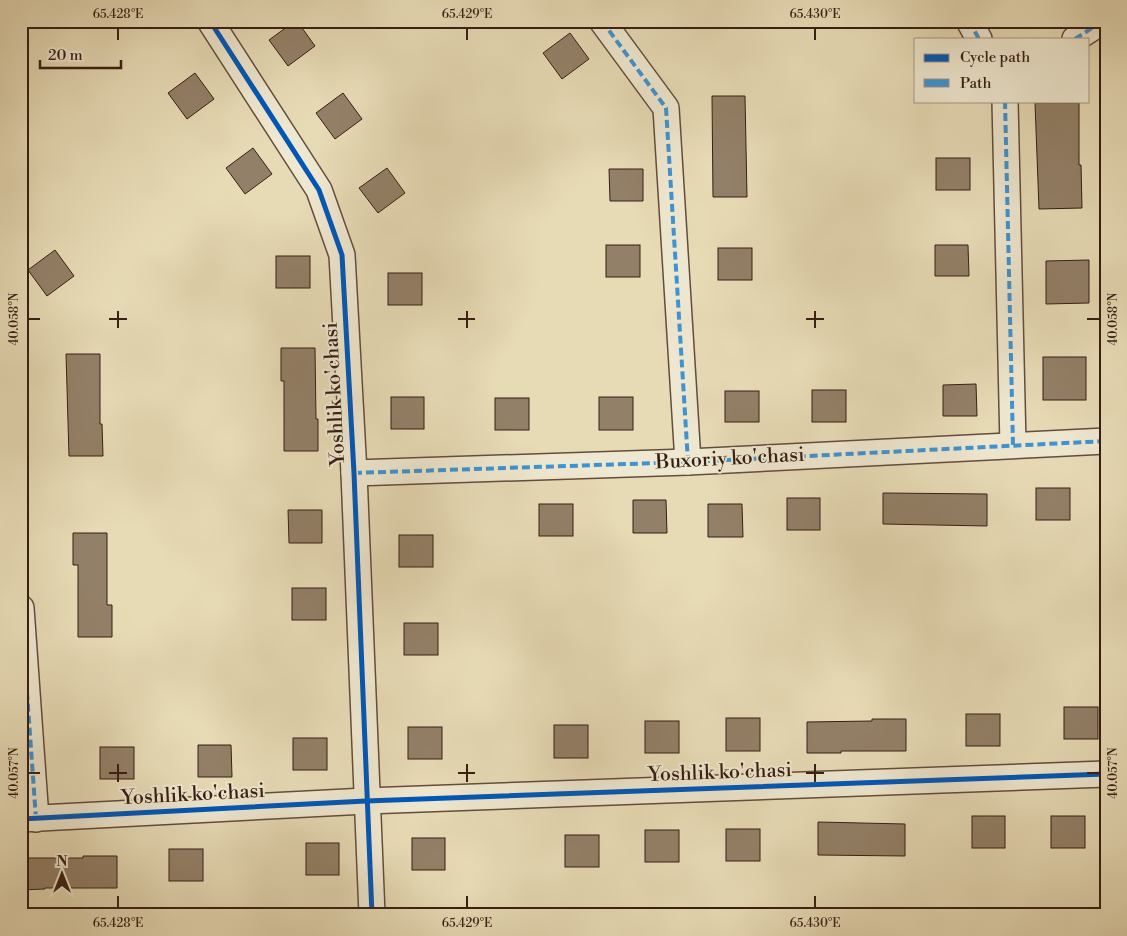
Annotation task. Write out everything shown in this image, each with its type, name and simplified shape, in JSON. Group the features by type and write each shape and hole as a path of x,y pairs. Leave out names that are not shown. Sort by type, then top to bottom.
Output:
{"street":[{"name":"Yoshlik ko'chasi","path":"210,21 319,190 342,255 354,473 372,915"},
{"path":"602,21 666,108 688,462"},
{"path":"969,21 978,38"},
{"path":"1077,38 1102,21"},
{"path":"1005,102 1013,445"},
{"name":"Buxoriy ko'chasi","path":"354,473 688,462 1106,441"},
{"name":"Yoshlik ko'chasi","path":"21,608 28,819 366,801 1106,774"}],"building":[{"path":"297,21 315,46 288,66 269,40"},
{"path":"570,33 589,59 562,79 543,53"},
{"path":"195,73 214,99 187,119 168,93"},
{"path":"343,93 362,119 335,139 316,113"},
{"path":"712,96 745,96 747,197 713,197"},
{"path":"1035,103 1079,103 1079,165 1081,165 1082,208 1039,209"},
{"path":"253,148 272,174 245,194 226,168"},
{"path":"936,158 970,158 970,190 936,190"},
{"path":"387,168 405,193 378,213 359,188"},
{"path":"609,169 643,169 643,201 610,201"},
{"path":"606,245 640,245 640,277 606,277"},
{"path":"935,245 968,245 969,276 935,276"},
{"path":"718,248 752,248 752,280 718,280"},
{"path":"55,250 74,276 47,296 28,270"},
{"path":"276,256 310,256 310,288 276,288"},
{"path":"1089,260 1089,303 1046,304 1046,261"},
{"path":"388,273 422,273 422,305 388,305"},
{"path":"281,348 315,348 318,451 284,451 284,381 281,381"},
{"path":"66,354 100,354 100,424 102,424 103,456 69,456"},
{"path":"1043,357 1086,357 1086,400 1043,400"},
{"path":"976,384 977,416 943,416 943,385"},
{"path":"812,390 846,390 846,422 812,422"},
{"path":"725,391 759,391 759,422 725,422"},
{"path":"391,397 424,397 424,429 391,429"},
{"path":"599,397 633,397 633,430 599,430"},
{"path":"495,398 529,398 529,430 495,430"},
{"path":"1036,488 1070,488 1070,520 1036,520"},
{"path":"883,493 987,494 987,526 883,524"},
{"path":"787,498 820,498 820,530 787,530"},
{"path":"633,500 666,500 667,533 633,533"},
{"path":"539,504 573,504 573,536 539,536"},
{"path":"708,504 742,504 743,537 708,537"},
{"path":"288,510 322,510 322,543 289,543"},
{"path":"73,533 107,533 107,605 112,605 112,637 78,637 78,565 73,565"},
{"path":"399,535 433,535 433,567 399,567"},
{"path":"292,588 326,588 326,620 292,620"},
{"path":"404,623 438,623 438,655 404,655"},
{"path":"1064,707 1098,707 1098,739 1064,739"},
{"path":"966,714 1000,714 1000,746 966,746"},
{"path":"726,718 760,718 760,751 726,751"},
{"path":"872,719 906,719 906,751 807,753 807,722 872,721"},
{"path":"645,721 679,721 679,753 645,753"},
{"path":"554,725 588,725 588,758 554,758"},
{"path":"408,727 442,727 442,759 408,759"},
{"path":"293,738 327,738 327,770 293,770"},
{"path":"198,745 231,745 232,777 198,777"},
{"path":"100,747 134,747 134,779 100,779"},
{"path":"972,816 1005,816 1005,848 972,848"},
{"path":"1051,816 1085,816 1085,848 1051,848"},
{"path":"818,822 905,824 905,856 818,855"},
{"path":"726,829 760,829 760,861 726,861"},
{"path":"645,830 679,830 679,862 645,862"},
{"path":"565,835 599,835 599,867 565,867"},
{"path":"412,838 445,838 445,870 412,870"},
{"path":"306,843 339,843 339,875 306,875"},
{"path":"169,849 203,849 203,881 169,881"},
{"path":"83,856 117,856 117,888 21,890 21,858 83,858"}],"marked path":[{"path":"602,21 666,108 688,462"},
{"path":"969,21 978,38"},
{"path":"1077,38 1103,21"},
{"path":"1005,102 1013,445"},
{"path":"354,473 688,462 1106,441"},
{"path":"21,608 36,819"}],"cycle path":[{"path":"210,21 319,190 342,255 354,473 372,915"},
{"path":"21,819 366,801 1106,774"}]}
